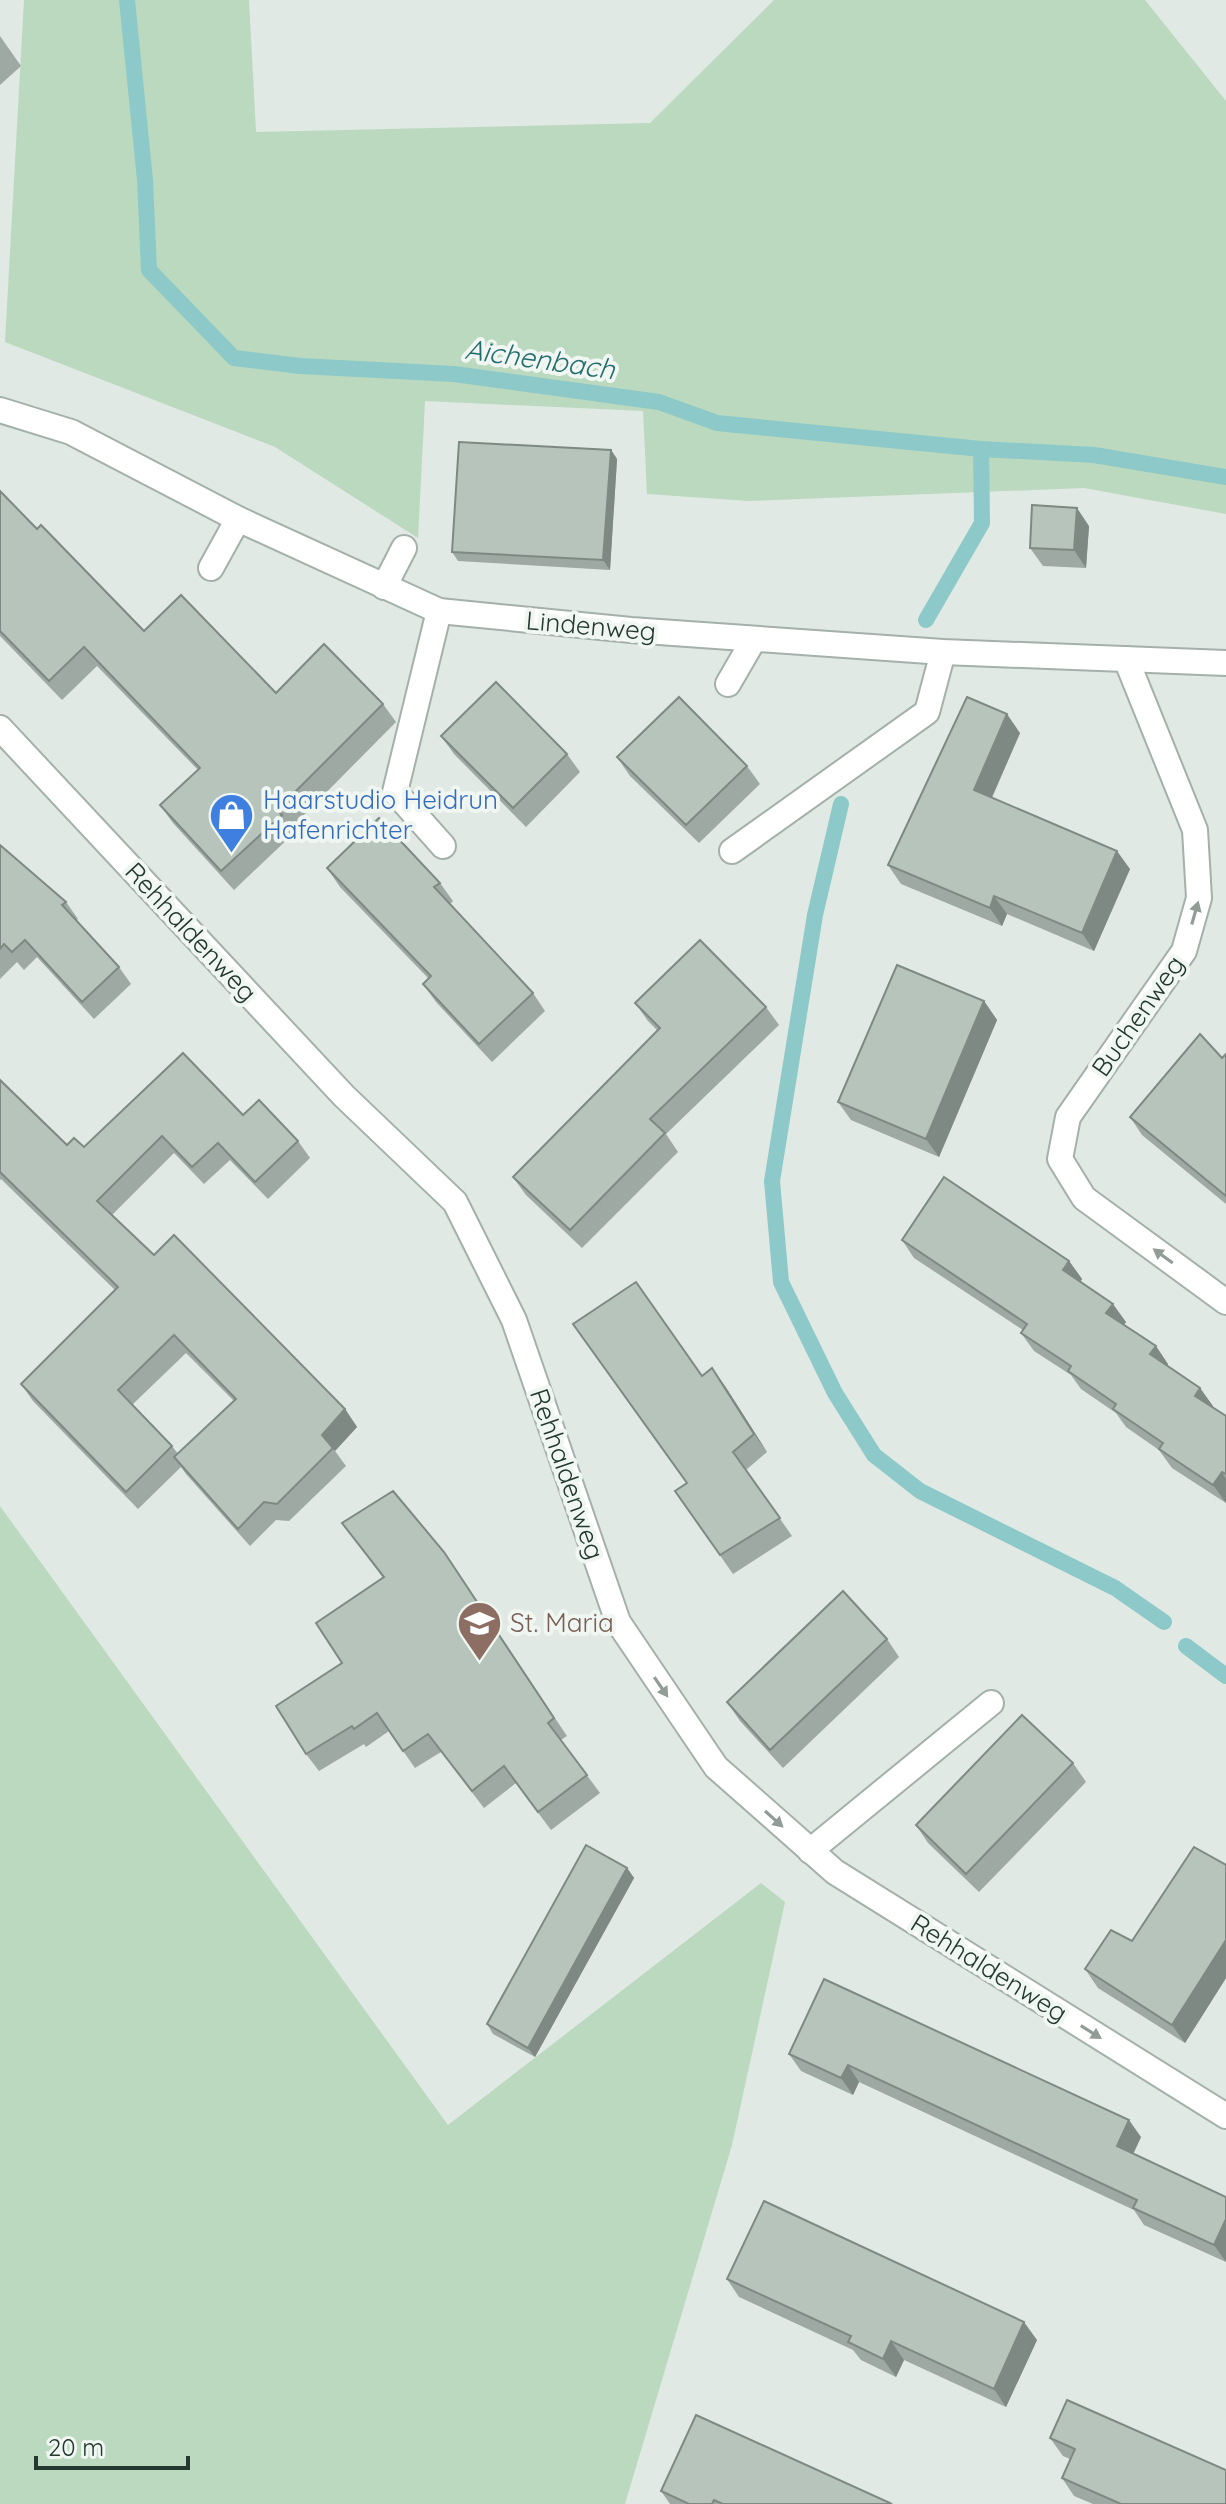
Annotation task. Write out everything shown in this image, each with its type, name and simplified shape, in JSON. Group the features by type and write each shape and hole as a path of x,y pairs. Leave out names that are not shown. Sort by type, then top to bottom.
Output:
{"street":[{"name":"Lindenweg","path":"0,410 71,432 238,519 439,611 943,652 1226,663"},
{"path":"211,568 238,519"},
{"path":"384,587 404,548"},
{"path":"439,611 395,792 443,846"},
{"path":"728,684 754,639"},
{"path":"732,851 927,712 943,652"},
{"name":"Buchenweg","path":"1126,659 1195,830 1199,898 1184,951 1068,1117 1060,1159 1084,1198 1226,1302"},
{"name":"Rehhaldenweg","path":"0,728 344,1096 455,1202 514,1320 618,1622 716,1767 835,1872 1226,2116"},
{"path":"810,1851 991,1703"}],"green space":[{"path":"24,0 249,0 256,132 650,123 774,0 1145,0 1226,101 1226,514 1084,488 749,501 647,494 643,411 425,401 418,538 275,447 5,342"},
{"path":"0,1506 448,2125 761,1883 785,1902 732,2145 625,2504 0,2504"}],"building":[{"path":"459,442 611,450 603,560 452,552"},
{"path":"0,491 37,529 41,525 144,631 181,595 276,693 324,644 383,704 277,810 282,815 221,871 160,805 200,768 84,647 49,681 0,631"},
{"path":"1032,505 1077,508 1074,550 1030,548"},
{"path":"496,682 567,754 513,808 441,736"},
{"path":"679,697 747,766 686,825 617,757"},
{"path":"967,697 1007,714 974,790 1117,851 1082,933 994,896 990,908 888,865"},
{"path":"379,818 440,883 434,887 533,993 479,1044 423,984 431,976 327,868"},
{"path":"0,845 66,902 62,905 119,967 82,1002 25,940 12,952 4,944 0,949"},
{"path":"700,940 766,1007 650,1119 665,1133 570,1230 513,1177 660,1028 635,1003"},
{"path":"897,965 984,1001 926,1139 838,1102"},
{"path":"1200,1034 1222,1058 1226,1054 1226,1196 1130,1117"},
{"path":"183,1053 243,1115 259,1100 298,1141 255,1182 218,1143 192,1167 162,1136 97,1201 154,1255 174,1235 345,1409 322,1435 333,1448 277,1504 264,1502 238,1529 174,1457 236,1399 174,1335 118,1390 172,1446 126,1492 21,1384 118,1287 0,1172 0,1080 67,1145 74,1138 84,1147"},
{"path":"944,1177 1069,1261 1063,1270 1113,1304 1106,1313 1156,1346 1150,1354 1200,1388 1195,1396 1226,1416 1226,1474 1222,1472 1213,1485 1159,1449 1163,1443 1113,1409 1116,1404 1068,1371 1071,1366 1021,1333 1027,1324 902,1240"},
{"path":"636,1282 702,1376 712,1368 754,1434 733,1452 780,1518 720,1555 675,1491 687,1483 573,1324"},
{"path":"393,1491 444,1552 554,1718 548,1723 587,1775 538,1812 504,1766 472,1791 428,1734 403,1751 377,1713 306,1754 276,1706 342,1663 316,1623 384,1577 342,1523"},
{"path":"843,1591 887,1639 770,1750 727,1702"},
{"path":"1022,1715 1073,1763 966,1874 916,1825"},
{"path":"586,1845 627,1868 528,2048 487,2024"},
{"path":"1194,1847 1226,1865 1226,1940 1172,2025 1085,1969 1111,1930 1132,1941"},
{"path":"824,1979 1129,2120 1117,2146 1226,2197 1226,2219 1214,2245 1133,2208 1137,2200 848,2065 841,2078 789,2054"},
{"path":"764,2201 1024,2322 994,2389 891,2341 883,2359 848,2342 851,2336 727,2279"},
{"path":"1067,2400 1226,2470 1226,2504 1121,2504 1062,2478 1075,2449 1050,2438"},
{"path":"696,2415 892,2504 723,2504 714,2500 712,2504 689,2504 661,2491"}],"waterway":[{"name":"Aichenbach","path":"127,0 145,180 149,270 234,358 300,366 454,374 659,402 717,423 981,449 1094,455 1226,477"},
{"path":"926,620 982,523 981,449"},
{"path":"841,804 815,915 772,1181 781,1282 835,1393 874,1455 920,1491 1115,1588 1164,1622"},
{"path":"1186,1646 1226,1676"}],"place":[{"name":"Haarstudio Heidrun Hafenrichter","path":"232,854"},
{"name":"St. Maria","path":"479,1662"}]}
